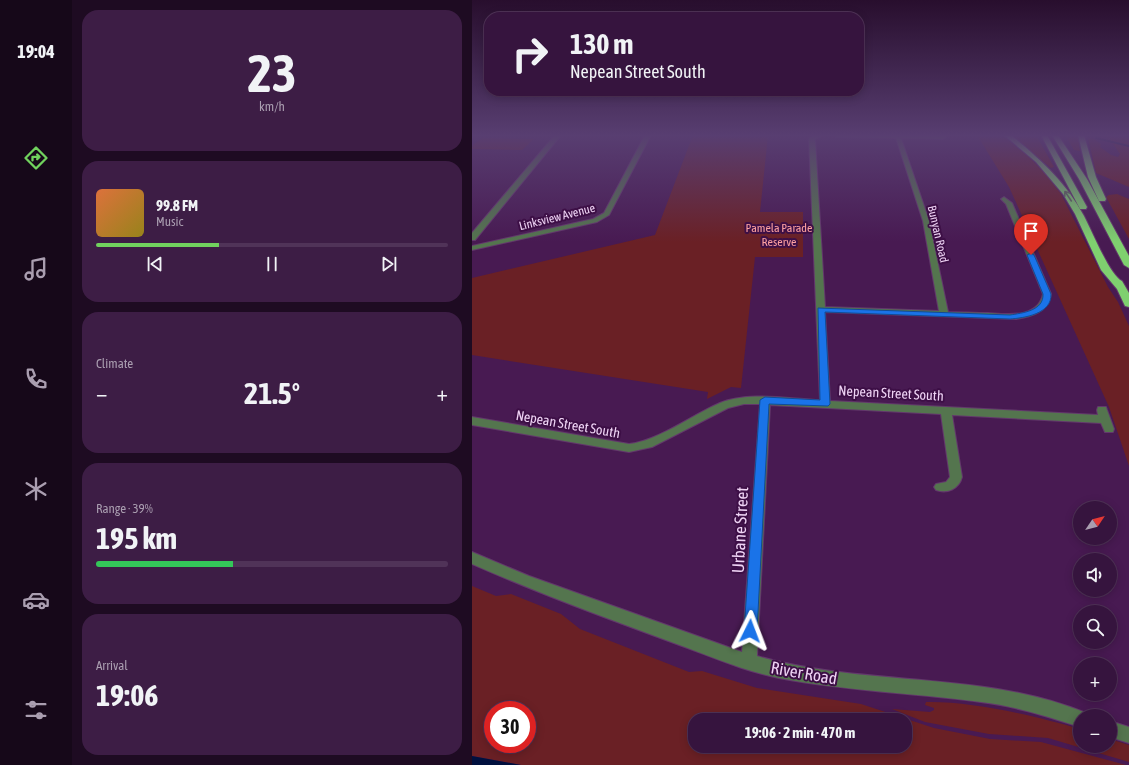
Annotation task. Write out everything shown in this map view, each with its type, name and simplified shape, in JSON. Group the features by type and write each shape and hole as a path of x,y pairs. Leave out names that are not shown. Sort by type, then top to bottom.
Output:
{"highway":[{"path":"1046,171 1066,193 1079,214 1106,270 1123,290"},
{"path":"1064,171 1129,304"},
{"path":"1077,171 1129,265"},
{"path":"1092,171 1098,192 1129,252"}],"street":[{"path":"472,238 528,171"},
{"name":"Linksview Avenue","path":"472,248 603,218 607,214 629,171"},
{"path":"814,171 825,404"},
{"name":"Bunyan Road","path":"909,171 926,221 944,314"},
{"path":"821,309 1019,317 1036,311 1046,302 1047,294 1009,203 1004,199"},
{"name":"Nepean Street South","path":"472,421 629,448 648,444 731,402 744,400 1105,419"},
{"name":"Urbane Street","path":"749,662 765,400"},
{"path":"940,487 951,485 954,483 956,477 946,410"},
{"name":"River Road","path":"472,558 525,581 749,662 778,670 815,676 995,697 1035,705 1073,717"},
{"path":"1117,731 1129,735"}],"green space":[{"name":"Pamela Parade Reserve","path":"679,171 764,171 760,212 803,212 803,257 755,257 741,388 731,387 707,399 708,392 472,355 472,278 655,235"},
{"path":"999,171 1042,171 1048,177 1061,194 1108,287 1118,302 1129,326 1129,466 1109,407 1009,187"},
{"path":"1095,171 1129,171 1129,187 1096,173"},
{"path":"1117,194 1129,199 1129,239 1106,197"},
{"path":"472,586 496,596 511,594 561,614 580,629 689,672 702,671 757,688 861,704 888,713 688,713 688,753 912,753 912,721 934,728 990,739 1041,742 1073,751 1073,753 1082,753 1126,765 521,765 472,756"},
{"path":"926,702 963,704 1004,710 1044,719 1073,727 1073,745 1048,738 989,734 925,722 912,717 912,713 902,713 892,709 930,712 934,710 934,708 925,705"},
{"path":"1117,741 1129,745 1129,762 1099,753 1117,753"}],"shaded area":[{"path":"472,756 521,765 472,765"}],"route":[{"path":"750,631 765,400 825,404 821,309 1010,317 1027,315 1041,308 1046,302 1047,298 1047,294 1031,255"}]}
